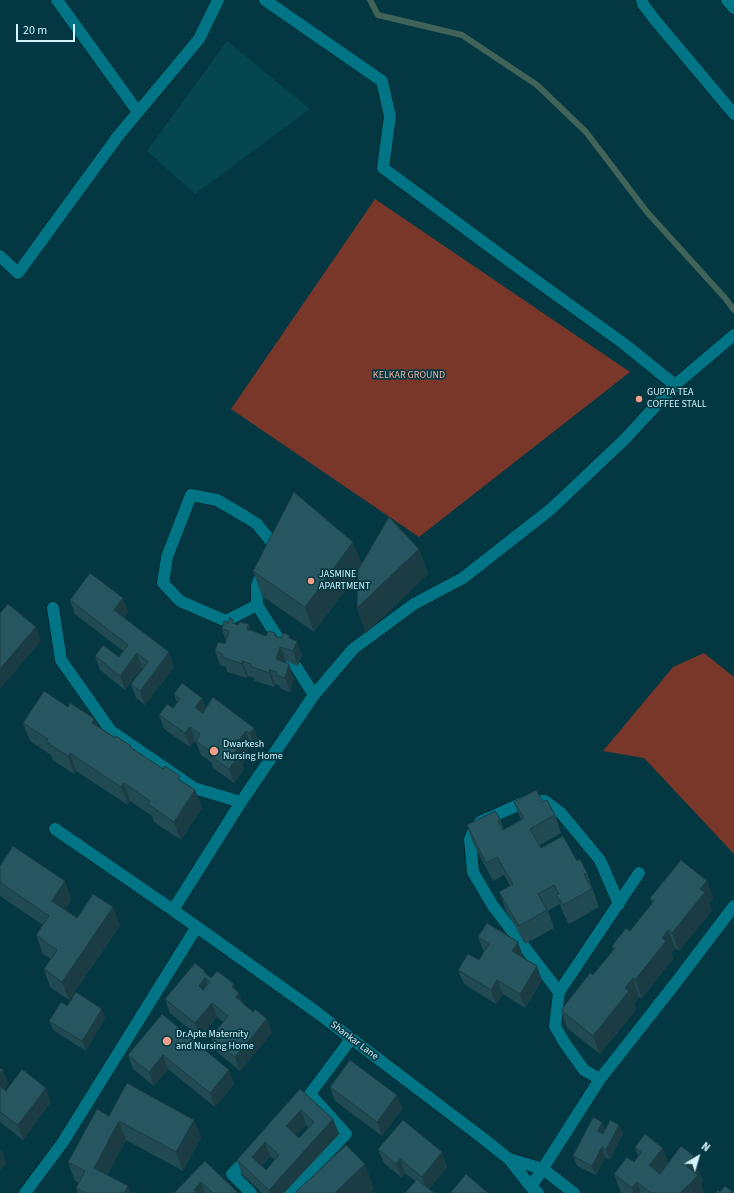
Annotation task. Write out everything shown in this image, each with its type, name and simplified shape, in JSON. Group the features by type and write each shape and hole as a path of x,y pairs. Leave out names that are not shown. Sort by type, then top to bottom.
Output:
{"street":[{"path":"57,0 138,112"},
{"path":"0,256 18,273 118,136 199,39 218,0"},
{"path":"265,0 382,82 390,116 383,168 623,343 675,385"},
{"path":"642,0 643,4 655,20 734,114"},
{"path":"727,0 734,8"},
{"path":"173,910 241,802 314,695 354,649 414,604 463,578 551,509 624,440 675,385 734,335"},
{"path":"257,605 226,621 180,601 164,583 167,557 191,495 217,500 246,517 257,524 273,544 257,586 257,605 314,695"},
{"path":"53,608 61,660 111,731 194,788 241,802"},
{"path":"559,992 493,906 473,872 470,839 474,830 480,822 527,802 544,801 561,812 600,860 618,904"},
{"name":"Shankar Lane","path":"55,829 173,910 196,928 315,1011 509,1159 535,1190"},
{"path":"600,1079 584,1070 564,1042 555,1026 559,992 639,873"},
{"path":"535,1190 543,1169 600,1079 734,906"},
{"path":"25,1193 63,1142 196,928"},
{"path":"289,1193 346,1134 307,1097 351,1039"},
{"path":"251,1193 232,1174 260,1146"},
{"name":"Shankar Lane","path":"509,1159 543,1169 574,1193"}],"shaded area":[{"path":"227,41 310,109 195,194 147,151"}],"green space":[{"name":"KELKAR GROUND","path":"375,199 630,372 419,537 231,409"},
{"path":"704,653 734,677 734,854 644,758 603,751 673,667"}],"building":[{"path":"294,492 353,542 305,607 253,571"},
{"path":"389,517 419,549 357,608 358,570"},
{"path":"90,573 123,598 114,610 169,652 140,691 131,684 148,662 137,653 120,676 95,656 103,645 119,657 128,645 70,600"},
{"path":"8,604 36,627 0,669 0,613"},
{"path":"230,618 233,620 232,623 238,625 239,622 249,624 247,629 266,636 268,631 275,633 275,636 281,638 283,633 289,635 289,638 297,641 293,651 280,647 276,659 289,664 285,678 276,675 277,672 270,670 269,673 250,666 251,664 242,661 242,664 222,657 223,654 215,651 218,642 225,644 229,631 222,629 224,621 228,623"},
{"path":"182,683 202,698 195,708 203,713 213,697 254,728 250,733 246,731 239,740 242,742 235,752 239,755 229,769 208,754 210,751 196,741 200,734 190,727 185,733 159,715 167,704 173,708 180,699 174,694"},
{"path":"44,691 68,707 70,703 95,719 92,723 115,738 116,736 163,769 165,766 180,776 178,779 195,790 174,822 148,804 150,801 124,783 121,787 70,753 68,756 46,742 48,739 23,723"},
{"path":"536,790 543,802 547,800 555,815 530,829 541,848 563,836 577,861 580,859 587,873 584,874 592,889 563,905 556,895 559,894 554,885 538,894 547,910 519,926 499,892 513,884 497,857 486,863 467,825 495,811 500,819 498,821 503,830 524,818 514,802"},
{"path":"13,846 65,881 52,901 77,918 93,894 113,907 62,982 44,969 57,950 36,935 49,916 0,882 0,866"},
{"path":"681,860 707,881 700,889 705,892 672,933 668,930 662,938 666,941 635,980 633,978 625,988 629,991 593,1036 561,1010 590,973 593,975 615,948 612,946 626,928 630,931 654,901 650,898"},
{"path":"487,923 518,942 512,951 537,966 520,994 497,980 491,990 458,970 468,954 479,960 489,944 478,937"},
{"path":"195,963 211,978 217,971 234,984 232,987 239,993 236,997 253,1012 255,1009 267,1019 235,1057 211,1037 228,1016 212,1003 195,1023 165,999","holes":["205,978 210,982 203,990 199,986"]},
{"path":"76,992 102,1009 82,1041 49,1021 61,1002 67,1006"},
{"path":"162,1014 229,1070 210,1093 163,1055 149,1072 128,1055"},
{"path":"350,1060 397,1095 377,1122 330,1087"},
{"path":"22,1069 46,1088 18,1125 0,1112 0,1086 6,1091"},
{"path":"127,1083 194,1120 176,1152 119,1121 94,1168 128,1186 124,1193 86,1193 76,1188 85,1171 68,1162 97,1109 109,1116"},
{"path":"300,1089 333,1119 269,1190 237,1160","holes":["301,1110 314,1122 299,1138 286,1126","265,1142 279,1155 266,1170 252,1157"]},
{"path":"593,1117 602,1122 598,1131 603,1134 610,1120 619,1125 606,1150 602,1147 592,1166 573,1156"},
{"path":"403,1120 442,1152 422,1177 400,1159 396,1164 378,1149"},
{"path":"645,1134 663,1148 649,1165 660,1174 681,1146 694,1156 686,1166 698,1175 681,1192 683,1193 651,1193 637,1182 632,1188 614,1174 627,1157 634,1162 641,1152 635,1147"},
{"path":"346,1145 365,1164 335,1193 295,1193"},
{"path":"205,1161 238,1193 213,1193 201,1182 194,1190 197,1193 174,1193"},
{"path":"466,1174 488,1193 450,1193"},
{"path":"417,1179 434,1193 405,1193"},
{"path":"725,1186 734,1193 716,1193 718,1190 720,1192"}],"waterway":[{"path":"370,0 378,15 462,35 537,85 586,132 647,212 725,298 734,310"}],"place":[{"name":"GUPTA TEA COFFEE STALL","path":"639,399"},
{"name":"JASMINE APARTMENT","path":"311,581"},
{"name":"Dwarkesh Nursing Home","path":"214,751"},
{"name":"Dr.Apte Maternity and Nursing Home","path":"167,1041"}]}
